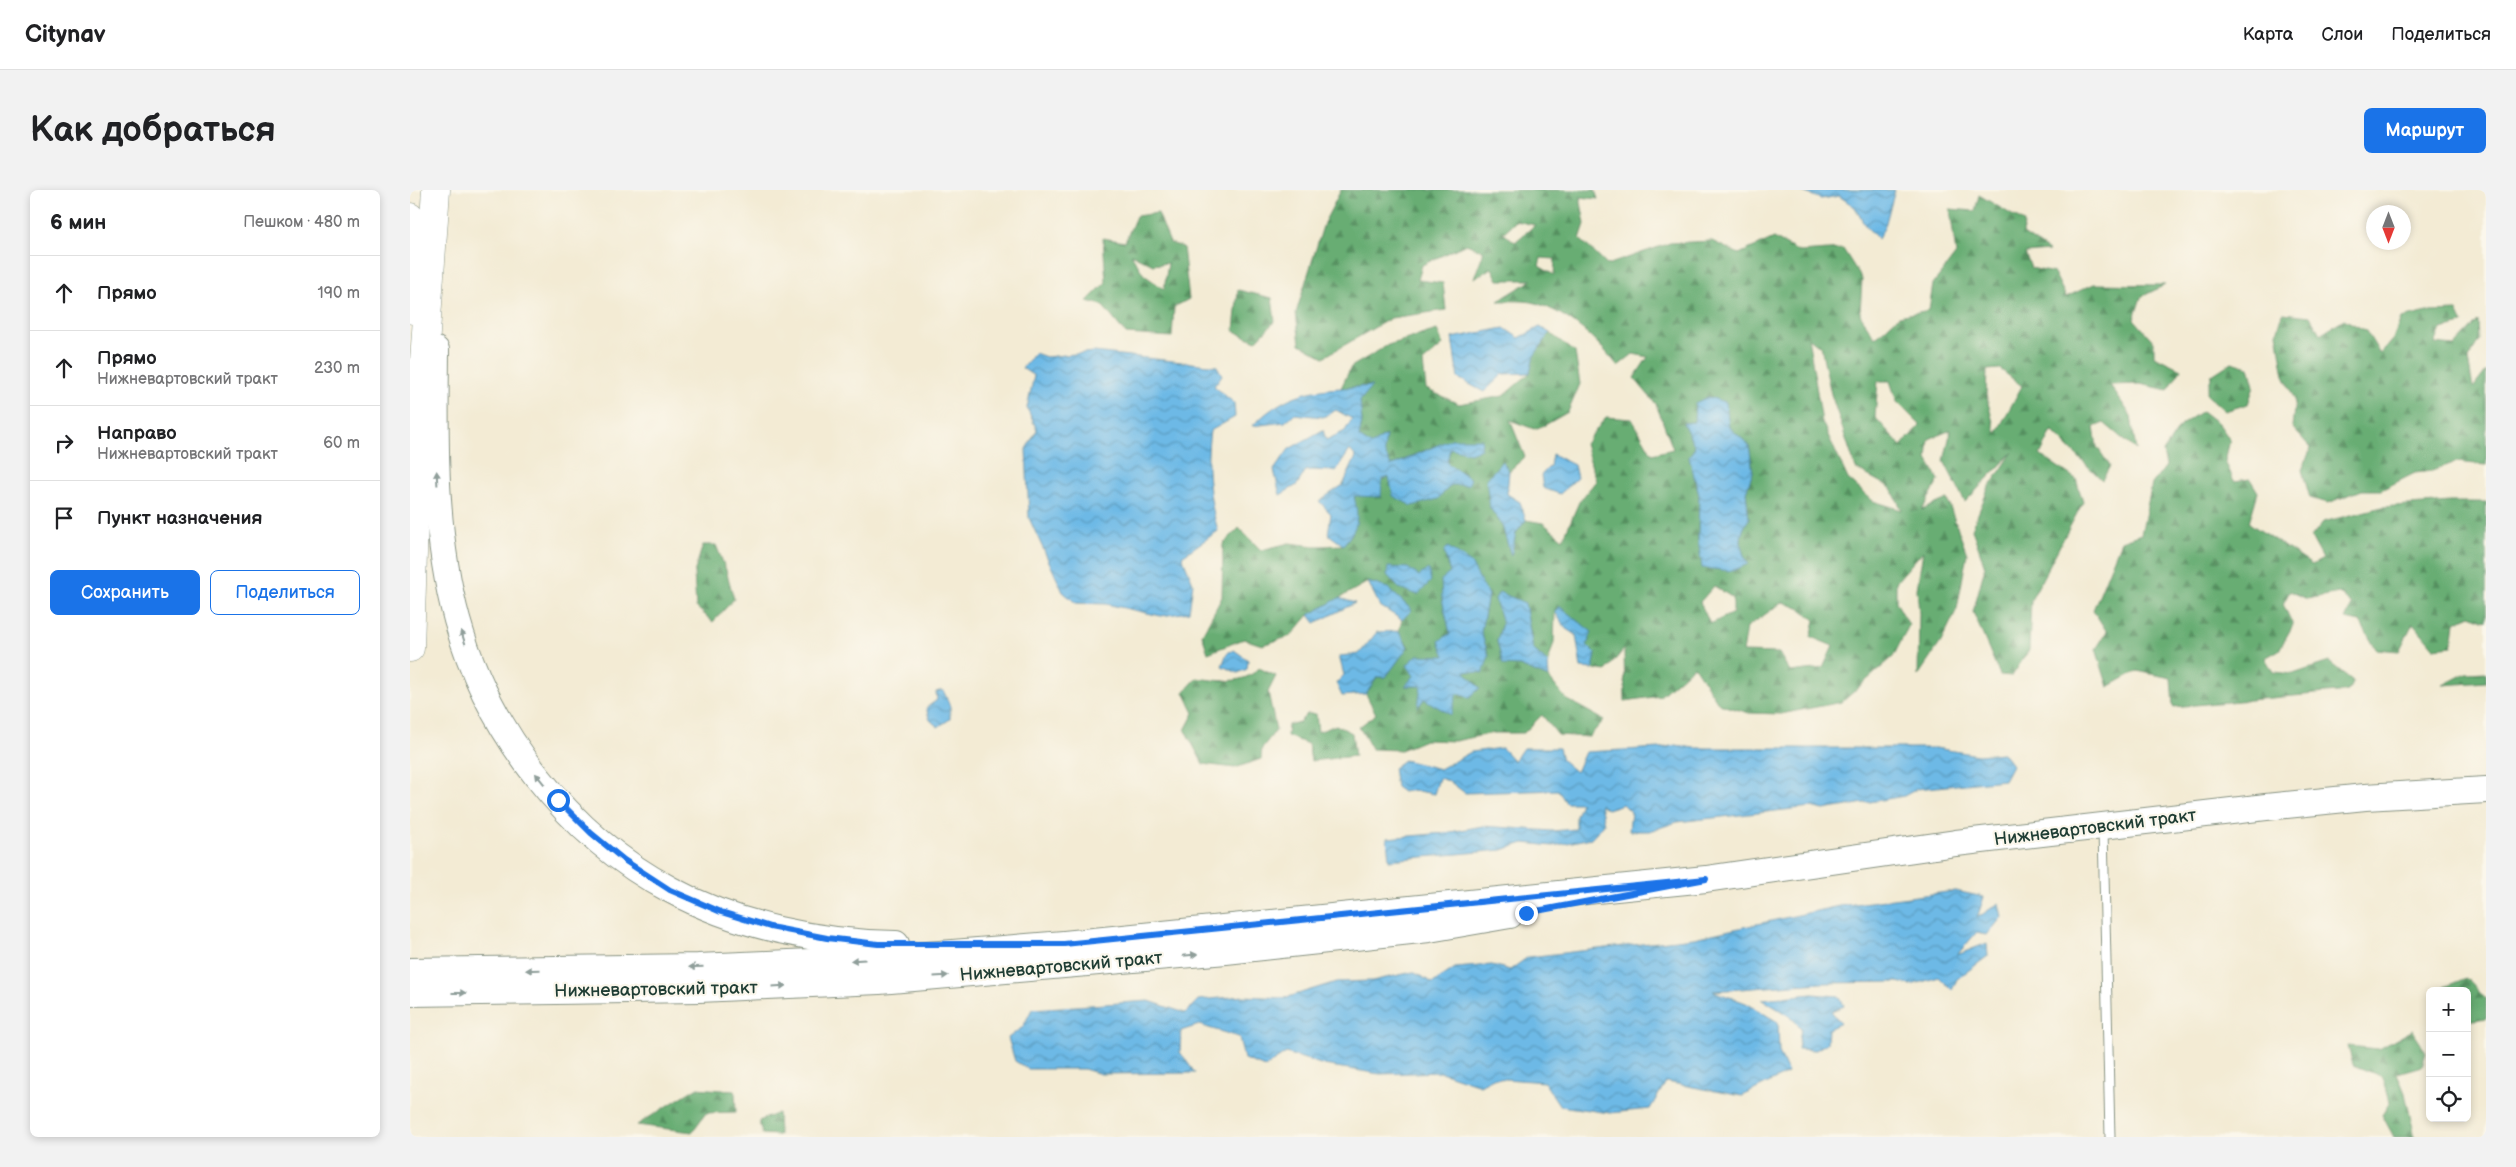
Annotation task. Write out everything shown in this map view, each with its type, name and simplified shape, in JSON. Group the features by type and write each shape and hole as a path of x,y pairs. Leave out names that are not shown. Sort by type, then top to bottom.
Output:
{"highway":[{"path":"410,648 415,489 437,190"},
{"path":"410,217 415,489"}],"main road":[{"path":"437,190 435,453 438,510 446,574 457,620 472,667 496,716 527,762 558,800 611,850 670,890 721,912 770,927 827,938 878,944 1064,944"},
{"name":"Нижневартовский тракт","path":"410,993 699,989 879,981 1006,972 1226,952 1429,929 1706,879 1956,843 2266,807 2460,790 2486,790"},
{"name":"Нижневартовский тракт","path":"410,972 708,967 877,960 1064,944 1706,879"}],"lane":[{"path":"2460,790 2486,795"},
{"path":"2103,826 2110,1137"}],"green space":[{"path":"1341,190 1595,190 1598,199 1580,197 1585,224 1580,239 1607,265 1670,243 1712,241 1739,254 1774,238 1799,252 1843,249 1862,279 1860,314 1875,338 1899,316 1929,310 1933,284 1956,254 1950,209 1975,211 1979,195 2024,222 2023,234 2049,251 2025,253 2031,268 2054,273 2066,297 2094,284 2165,285 2141,297 2134,319 2154,342 2154,356 2181,369 2168,390 2140,384 2110,385 2131,416 2136,450 2104,423 2094,427 2097,447 2110,466 2102,480 2052,431 2040,455 2076,479 2083,502 2031,600 2029,650 2012,676 2000,675 1973,612 1985,567 1972,529 1988,489 2013,452 1965,502 1944,461 1951,430 1929,439 1927,459 1939,480 1922,510 1947,499 1967,554 1957,609 1941,642 1918,676 1919,613 1917,589 1923,551 1896,582 1896,602 1909,625 1893,657 1842,702 1781,714 1749,713 1719,704 1694,666 1660,696 1625,701 1624,649 1606,671 1593,669 1596,654 1587,645 1559,606 1555,612 1554,642 1548,663 1533,649 1525,603 1495,599 1502,623 1497,641 1503,664 1520,666 1549,678 1566,699 1604,720 1589,737 1558,735 1542,715 1524,733 1494,733 1455,741 1425,740 1401,750 1372,749 1359,727 1376,714 1366,694 1377,677 1386,677 1408,647 1399,631 1402,620 1412,610 1388,588 1368,582 1309,615 1291,636 1262,645 1244,639 1208,653 1202,635 1222,597 1223,544 1239,528 1261,550 1289,543 1315,546 1343,545 1352,534 1354,496 1389,477 1438,499 1451,485 1471,479 1447,463 1450,448 1482,439 1422,451 1391,466 1384,451 1385,435 1371,445 1359,437 1362,422 1360,401 1371,386 1341,388 1351,367 1388,345 1437,330 1443,345 1423,362 1426,389 1459,404 1503,396 1530,373 1533,356 1550,333 1575,352 1580,384 1568,412 1534,429 1510,420 1525,457 1509,471 1502,461 1490,508 1502,525 1511,555 1516,533 1526,520 1543,523 1563,539 1579,502 1596,481 1585,444 1606,417 1632,419 1652,454 1673,449 1656,404 1634,378 1648,357 1633,354 1618,366 1592,337 1572,321 1549,308 1532,302 1498,301 1532,280 1498,280 1492,268 1474,278 1484,251 1466,244 1422,265 1418,280 1443,283 1446,310 1391,318 1324,357 1300,344 1296,313 1324,223","holes":["1516,221 1535,225 1515,242 1503,233","1541,258 1555,259 1554,275 1539,266","1808,337 1821,347 1831,394 1856,469 1891,488 1902,510 1873,501 1848,479 1822,422","2000,369 2022,386 1996,434 1986,395 1987,370","1878,381 1890,381 1897,402 1920,425 1901,446 1875,417","1694,422 1729,427 1749,445 1753,472 1746,492 1749,519 1741,536 1741,547 1748,564 1698,540 1699,495 1689,457 1695,447 1683,423","1444,551 1488,595 1481,632 1489,656 1463,670 1457,693 1424,699 1419,706 1422,686 1406,686 1414,676 1445,656 1450,633 1442,599 1450,573","1714,586 1733,598 1733,613 1710,624 1700,602","1783,602 1801,609 1815,620 1811,637 1833,646 1823,668 1790,672 1779,653 1743,652 1747,627"]},
{"path":"1158,213 1170,243 1183,247 1189,299 1174,307 1172,337 1126,334 1102,305 1087,301 1106,282 1103,238 1125,242 1136,216","holes":["1131,254 1153,265 1168,263 1164,289 1144,275"]},
{"path":"1238,290 1272,298 1275,321 1256,341 1234,331"},
{"path":"2457,311 2463,324 2441,329 2435,344 2454,346 2478,321 2479,340 2468,359 2473,388 2486,371 2486,465 2456,462 2432,471 2415,473 2381,490 2362,490 2328,503 2310,498 2302,470 2311,448 2292,427 2295,400 2284,376 2277,333 2283,313 2310,316 2320,334 2344,319 2366,331 2380,354 2393,339 2401,318 2428,312"},
{"path":"2232,362 2249,367 2254,386 2248,404 2225,411 2206,394 2212,375"},
{"path":"2202,411 2219,424 2230,440 2225,461 2234,481 2250,479 2258,492 2249,523 2312,565 2323,559 2311,537 2323,522 2382,507 2450,502 2486,502 2486,621 2470,615 2455,622 2452,646 2434,648 2413,623 2399,651 2376,649 2360,622 2345,619 2352,605 2339,593 2307,599 2290,591 2283,604 2293,625 2279,650 2265,658 2273,672 2293,674 2329,662 2353,681 2348,691 2173,707 2171,678 2137,671 2108,687 2096,649 2107,632 2093,610 2121,541 2141,534 2152,484 2166,466 2163,452 2181,425"},
{"path":"703,545 716,545 726,570 734,599 713,622 696,607 694,573"},
{"path":"1259,668 1276,676 1268,692 1276,730 1262,748 1261,759 1235,768 1203,764 1185,730 1194,713 1184,692 1197,678 1230,681 1246,677"},
{"path":"2486,672 2486,682 2443,685 2466,673"},
{"path":"1307,714 1316,714 1318,732 1336,725 1352,733 1355,756 1311,761 1308,744 1287,736 1288,725 1299,722"},
{"path":"2466,978 2486,999 2486,1018 2471,1020 2471,987 2444,987"},
{"path":"2413,1030 2426,1053 2422,1066 2397,1073 2405,1093 2415,1137 2394,1137 2382,1115 2390,1102 2383,1077 2353,1065 2348,1046 2379,1049"},
{"path":"696,1088 735,1091 736,1112 706,1113 692,1132 637,1125"},
{"path":"778,1113 779,1135 762,1134 759,1121"}],"water":[{"path":"1798,190 1895,190 1885,226 1878,239 1864,224 1855,207 1839,196 1821,199"},
{"path":"1540,327 1550,333 1534,356 1530,373 1503,374 1484,392 1458,378 1452,338 1504,328 1519,338"},
{"path":"1094,352 1217,366 1222,375 1214,386 1234,403 1235,417 1210,431 1209,481 1218,531 1182,556 1193,583 1189,612 1161,616 1106,604 1076,603 1063,592 1029,518 1026,449 1037,430 1027,408 1034,376 1022,368 1035,353 1046,357"},
{"path":"1372,386 1360,401 1362,422 1359,437 1371,445 1386,435 1384,451 1391,466 1451,439 1482,439 1481,449 1470,453 1450,448 1447,463 1471,479 1468,485 1451,485 1438,499 1412,506 1393,496 1389,477 1382,479 1381,497 1354,496 1357,510 1355,527 1343,545 1328,534 1331,514 1319,501 1343,485 1356,457 1350,450 1336,471 1306,470 1297,485 1280,495 1274,470 1289,449 1323,430 1326,440 1345,431 1352,419 1336,410 1323,417 1294,414 1285,422 1252,426 1281,403 1308,392"},
{"path":"1708,397 1726,402 1729,427 1749,445 1753,472 1746,492 1749,519 1741,536 1741,547 1748,564 1732,571 1702,568 1698,540 1699,495 1689,457 1695,447 1683,423 1694,422 1695,403"},
{"path":"1552,454 1574,465 1577,478 1560,494 1543,488 1541,475 1550,466"},
{"path":"1502,461 1509,471 1507,494 1520,502 1526,520 1516,533 1511,556 1502,525 1490,508 1486,480"},
{"path":"1448,547 1471,563 1488,595 1481,632 1489,656 1483,673 1464,671 1480,688 1469,698 1457,693 1451,715 1424,699 1418,707 1421,686 1405,686 1414,676 1407,665 1417,655 1445,656 1439,641 1450,633 1442,599 1441,580 1450,573 1444,551"},
{"path":"1388,567 1408,568 1419,576 1428,569 1431,581 1418,595 1399,588 1387,575"},
{"path":"1368,582 1388,588 1412,610 1402,620 1380,606"},
{"path":"1499,592 1525,603 1533,649 1548,663 1549,678 1520,666 1503,665 1497,641 1502,623 1495,599"},
{"path":"1339,598 1355,603 1315,623 1309,615"},
{"path":"1559,606 1592,632 1587,645 1596,654 1593,669 1581,668 1576,635 1566,629 1555,612"},
{"path":"1399,631 1408,647 1386,677 1377,677 1366,694 1342,696 1336,683 1344,675 1339,656 1359,654 1377,632"},
{"path":"1234,650 1248,660 1247,669 1238,673 1222,666 1227,653"},
{"path":"943,690 950,706 950,719 938,727 930,720 926,708 937,700 936,692"},
{"path":"1676,745 1694,748 1935,748 1978,755 2003,753 2012,765 2004,780 1917,789 1904,796 1824,810 1811,807 1677,822 1650,831 1629,831 1631,812 1623,804 1607,809 1600,804 1604,824 1591,838 1553,846 1524,843 1502,850 1389,860 1387,838 1445,833 1483,826 1552,831 1576,829 1576,816 1581,803 1566,803 1558,790 1465,793 1449,781 1439,778 1434,794 1412,790 1403,792 1396,787 1393,768 1404,760 1440,769 1471,752 1502,748 1514,761 1523,748 1559,748 1562,760 1576,772 1585,752 1661,748"},
{"path":"1955,891 1984,897 1977,918 1999,903 2002,917 1987,935 1976,933 1957,955 1987,943 1988,956 1957,979 1952,990 1939,977 1911,985 1897,982 1821,983 1713,991 1746,1003 1778,1022 1779,1052 1788,1073 1742,1096 1666,1082 1650,1109 1610,1113 1560,1106 1544,1082 1493,1078 1480,1085 1441,1072 1380,1074 1324,1065 1286,1053 1265,1067 1244,1059 1239,1037 1199,1025 1181,1031 1180,1052 1195,1073 1101,1074 1084,1069 1028,1069 1015,1061 1008,1038 1023,1027 1032,1009 1149,1001 1185,1013 1198,1000 1244,996 1285,998 1336,982 1372,981 1413,972 1433,983 1455,968 1492,965 1510,970 1528,957 1694,938 1839,906"},
{"path":"1812,994 1839,996 1844,1006 1831,1011 1841,1023 1828,1029 1827,1043 1816,1050 1798,1049 1801,1028 1792,1018 1762,999"}],"route":[{"path":"558,800 591,833 624,860 670,890 721,912 770,927 827,938 878,944 1064,944 1224,930 1427,907 1706,879 1526,913"}]}
